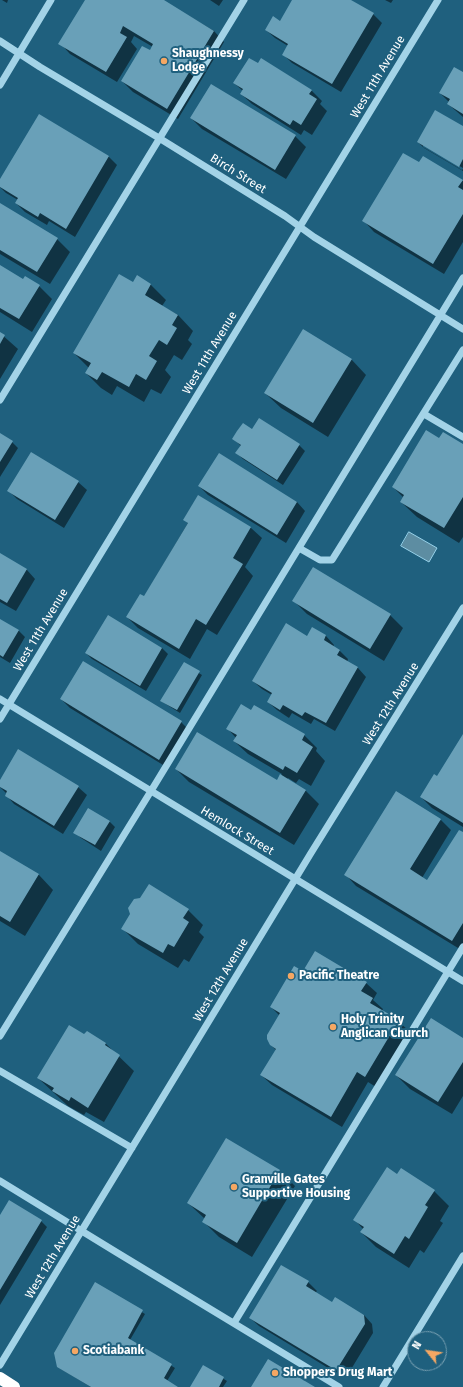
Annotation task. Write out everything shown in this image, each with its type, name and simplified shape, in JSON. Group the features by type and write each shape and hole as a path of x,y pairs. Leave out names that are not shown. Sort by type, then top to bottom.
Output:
{"highway":[{"path":"0,1378 14,1387"}],"street":[{"path":"0,85 52,0"},
{"path":"0,400 244,0"},
{"name":"West 11th Avenue","path":"0,718 438,0"},
{"name":"Birch Street","path":"0,41 40,67 300,225 314,237 463,329"},
{"path":"0,1036 463,278"},
{"path":"299,548 320,560 332,560 463,350"},
{"path":"424,414 463,437"},
{"name":"West 12th Avenue","path":"0,1365 463,608"},
{"name":"Hemlock Street","path":"0,699 463,981"},
{"path":"234,1323 463,947"},
{"path":"0,1071 132,1148"},
{"path":"0,1180 339,1387"},
{"path":"383,1387 463,1256"}],"water":[{"path":"409,532 437,548 429,562 401,546"}],"building":[{"name":"Shaughnessy Lodge","path":"85,0 164,0 214,31 167,109 121,81 142,46 150,50 153,44 123,26 120,33 127,37 106,72 58,44"},
{"path":"292,0 351,0 374,13 332,84 282,55 288,44 265,30 273,16 280,21"},
{"path":"249,58 258,63 261,58 312,90 309,94 317,99 301,125 293,120 290,125 240,94 243,89 233,83"},
{"path":"454,67 463,72 463,114 447,104 450,99 439,93"},
{"path":"211,84 296,135 275,170 190,118"},
{"path":"435,110 463,126 463,159 459,167 417,142"},
{"path":"39,114 109,156 66,229 40,213 38,217 15,203 18,198 0,187 0,179"},
{"path":"403,153 419,162 423,156 463,180 458,187 463,190 463,214 433,264 362,221"},
{"path":"0,203 58,238 37,272 0,250"},
{"path":"0,265 23,279 25,276 40,285 19,319 0,308"},
{"path":"119,274 133,282 137,275 151,284 145,295 178,315 172,325 177,328 167,345 159,340 149,356 157,361 146,380 136,374 129,387 102,372 97,380 85,373 91,363 73,353"},
{"path":"303,329 352,359 313,423 264,393"},
{"path":"0,332 5,335 0,344"},
{"path":"259,418 300,444 277,480 235,453 241,445 232,439 237,431 243,423 252,429"},
{"path":"426,430 439,438 443,432 463,444 463,497 444,528 400,502 404,495 392,487"},
{"path":"0,433 13,441 0,462"},
{"path":"31,452 79,481 55,520 7,491"},
{"path":"219,453 297,502 277,535 198,486"},
{"path":"198,495 251,527 233,558 243,564 206,625 196,619 179,649 126,617 140,594 144,596 188,523 183,520"},
{"path":"0,553 27,569 7,603 0,599"},
{"path":"313,567 391,614 370,649 292,601"},
{"path":"108,615 162,648 140,686 85,653"},
{"path":"0,619 19,630 3,657 0,655"},
{"path":"286,623 307,636 312,627 326,635 324,640 340,650 337,655 358,667 326,723 305,712 302,716 283,705 280,710 267,702 272,693 252,681"},
{"path":"83,661 182,721 159,760 60,699"},
{"path":"184,662 200,671 177,710 160,701"},
{"path":"241,704 251,710 254,705 305,734 302,740 313,747 297,773 285,766 283,770 233,741 237,735 226,729"},
{"path":"197,732 277,780 280,774 306,790 280,833 175,769"},
{"path":"463,734 463,823 420,797 434,774 437,776"},
{"path":"18,749 79,786 54,826 5,796 7,791 0,787 0,780"},
{"path":"396,791 441,819 410,869 427,880 459,830 463,832 463,923 452,941 344,875"},
{"path":"88,808 110,821 95,845 73,833"},
{"path":"0,851 39,874 10,922 0,916"},
{"path":"149,884 189,909 183,918 189,922 174,947 168,944 163,953 121,929 130,914 128,908 134,899 140,898"},
{"name":"Holy Trinity Anglican Church","path":"315,951 367,982 361,991 373,998 370,1003 399,1020 365,1077 357,1072 331,1117 260,1075 276,1049 270,1045 267,1035 280,1013 270,1007 294,966 303,971"},
{"path":"431,1018 463,1038 463,1062 438,1102 395,1075"},
{"path":"69,1025 84,1034 87,1031 106,1043 105,1045 120,1055 88,1108 71,1097 69,1101 52,1091 54,1088 37,1078"},
{"name":"Granville Gates Supportive Housing","path":"226,1138 280,1170 237,1243 202,1222 206,1215 187,1203"},
{"path":"387,1167 397,1174 401,1168 435,1190 425,1205 428,1207 409,1239 405,1236 394,1254 360,1232 364,1227 353,1220"},
{"path":"9,1200 42,1220 0,1290 0,1215"},
{"path":"281,1265 309,1281 306,1286 332,1302 335,1297 364,1315 365,1324 337,1369 334,1369 249,1318"},
{"path":"95,1282 143,1310 128,1338 172,1364 164,1378 178,1387 91,1387 57,1367 54,1353"},
{"name":"Shoppers Drug Mart","path":"268,1359 315,1387 251,1387"},
{"path":"203,1365 224,1377 219,1387 190,1387"}],"place":[{"name":"Shaughnessy Lodge","path":"164,61"},
{"name":"Pacific Theatre","path":"291,976"},
{"name":"Holy Trinity Anglican Church","path":"333,1027"},
{"name":"Granville Gates Supportive Housing","path":"234,1187"},
{"name":"Scotiabank","path":"75,1351"},
{"name":"Shoppers Drug Mart","path":"275,1373"}]}
